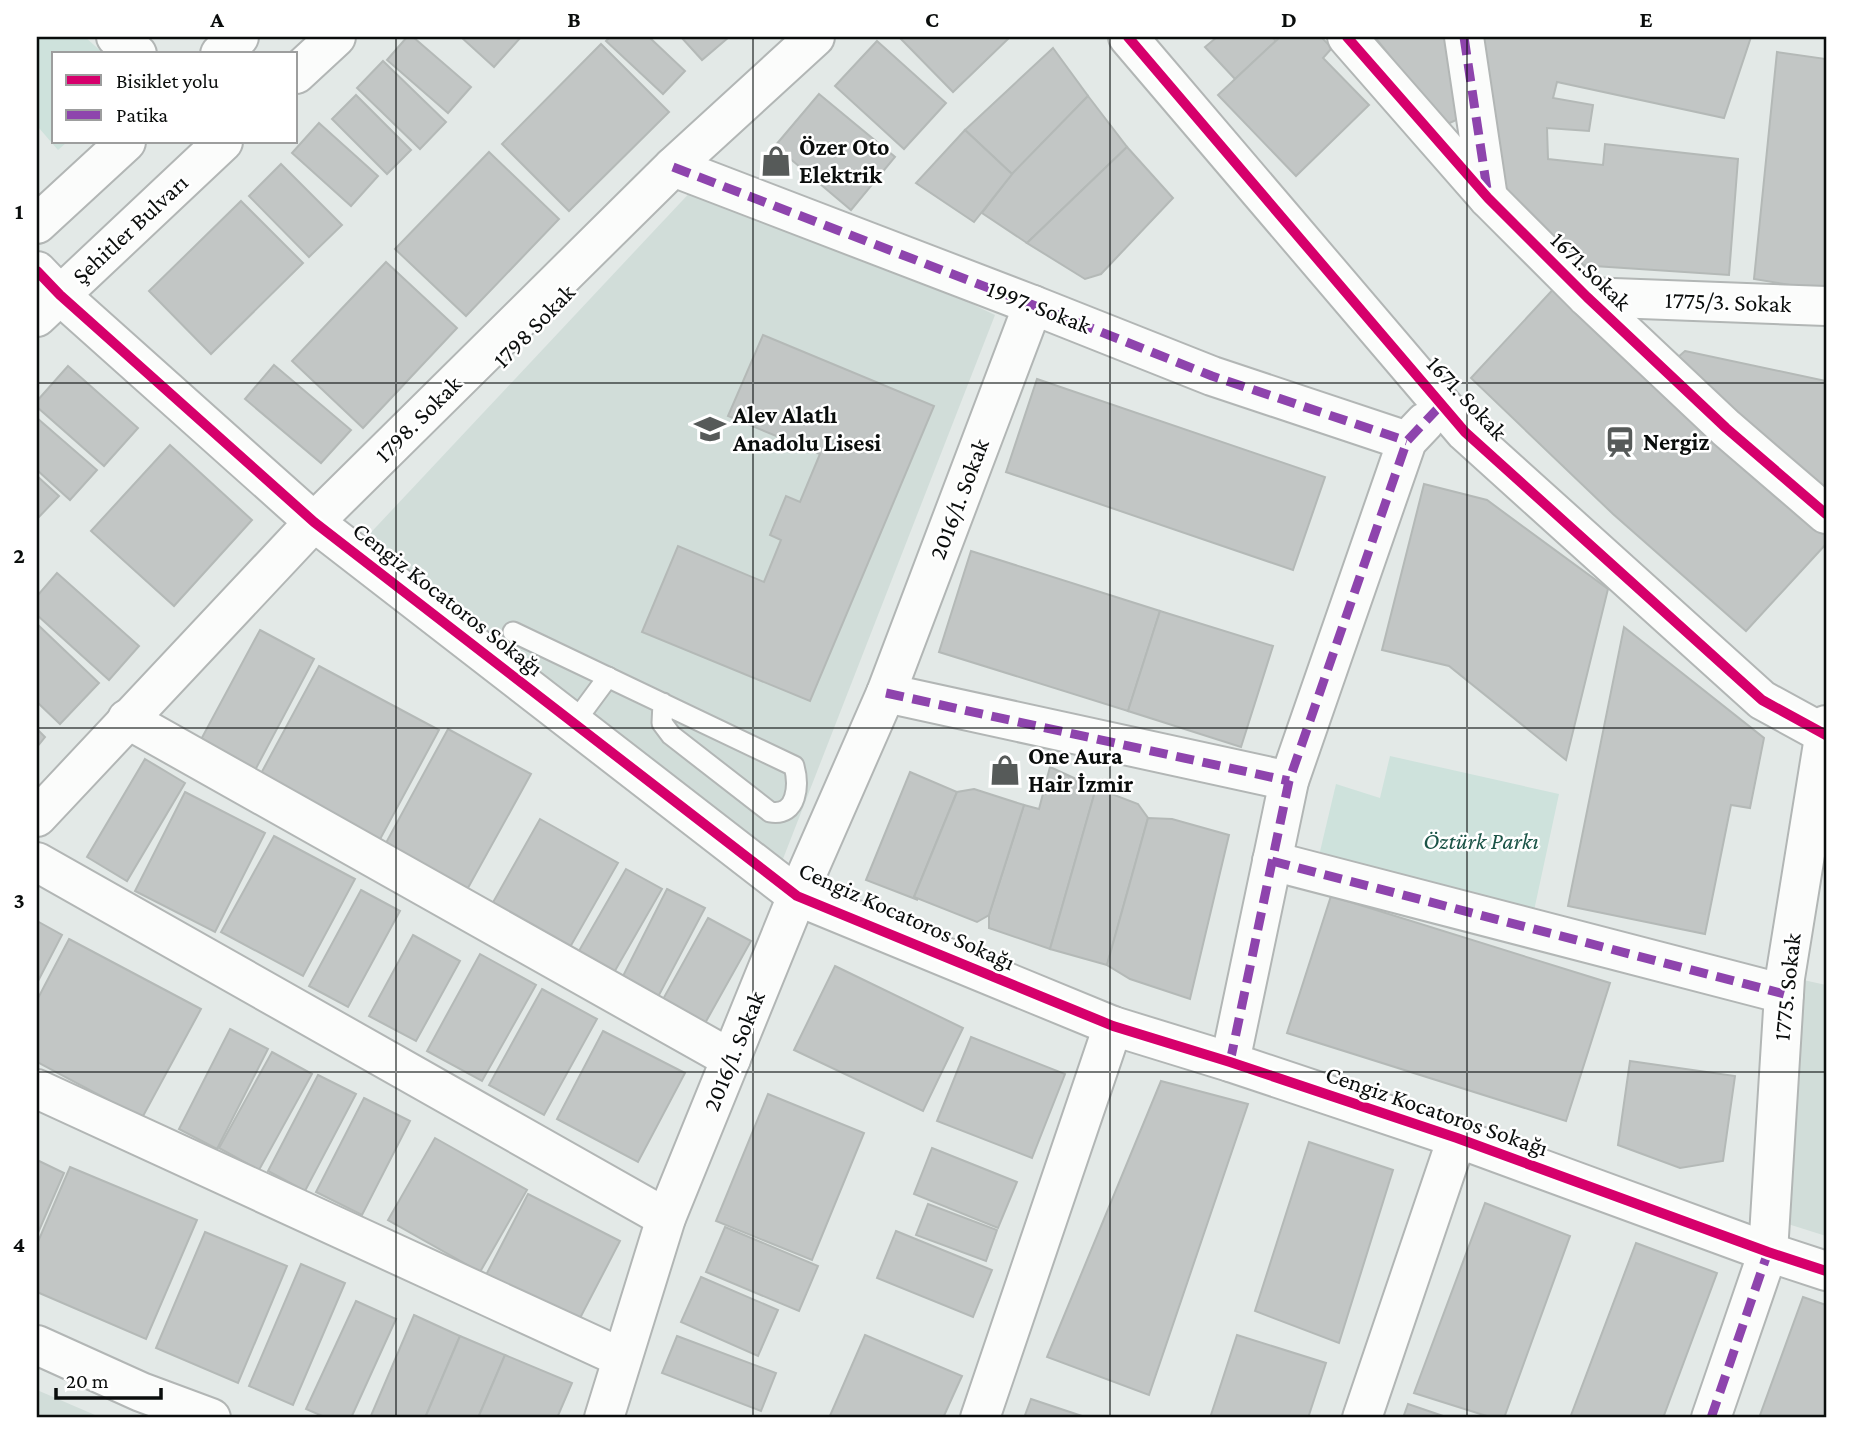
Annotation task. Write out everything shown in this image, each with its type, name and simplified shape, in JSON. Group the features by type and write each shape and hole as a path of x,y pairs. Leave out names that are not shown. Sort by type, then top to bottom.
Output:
{"street":[{"path":"116,37 135,52"},
{"path":"222,52 239,37"},
{"path":"298,72 336,37"},
{"name":"1798. Sokak","path":"37,817 314,522 673,167 815,37"},
{"name":"1671. Sokak","path":"1128,37 1465,432 1762,700 1826,731"},
{"name":"1671.Sokak","path":"1347,37 1488,198 1587,297 1726,428 1826,514"},
{"path":"1464,37 1488,198"},
{"path":"37,224 124,144"},
{"name":"Şehitler Bulvarı","path":"45,294 221,144"},
{"name":"1997. Sokak","path":"673,167 1033,304 1212,376 1407,441"},
{"name":"Cengiz Kocatoros Sokağı","path":"45,294 314,522 797,896 1113,1026 1457,1138 1826,1271"},
{"name":"1775/3. Sokak","path":"1587,297 1826,306"},
{"name":"2016/1. Sokak","path":"604,1418 666,1218 797,896 886,693 1033,304"},
{"path":"1230,1062 1289,781 1407,441 1442,404"},
{"path":"886,693 1289,781"},
{"path":"127,719 731,1059"},
{"name":"1775. Sokak","path":"1711,1418 1768,1252 1785,978 1826,731"},
{"path":"1272,861 1784,994"},
{"path":"37,862 666,1218"},
{"path":"980,1418 1113,1026"},
{"path":"37,1089 622,1358"},
{"path":"1362,1418 1457,1138"},
{"path":"37,1345 136,1405 211,1418"}],"lane":[{"path":"513,632 663,703 794,766 798,780 796,796 786,809 782,812 770,812 671,736 662,723 663,703"},
{"path":"574,723 608,677"}],"shaded area":[{"name":"Alev Alatlı Anadolu Lisesi","path":"696,186 870,255 995,315 781,864 362,542"},
{"path":"1799,979 1826,985 1826,1236 1788,1224"},
{"path":"37,1390 102,1418 37,1418"}],"green space":[{"path":"37,37 85,37 102,52 52,52 52,143 39,128 37,130"},
{"path":"53,144 65,144 58,150"},
{"name":"Öztürk Parkı","path":"1390,756 1559,794 1532,920 1318,860 1336,784 1380,798"}],"building":[{"path":"407,37 413,37 471,87 448,113 387,60"},
{"path":"461,37 521,37 494,67"},
{"path":"610,37 649,37 685,71 663,94 606,41"},
{"path":"681,37 729,37 702,60"},
{"path":"899,37 1010,37 953,92"},
{"path":"1217,37 1272,37 1276,41 1235,79 1205,47"},
{"path":"1280,37 1321,37 1332,48 1323,58 1369,105 1296,176 1218,95"},
{"path":"1375,37 1447,37 1461,118 1445,125"},
{"path":"1482,37 1751,37 1724,118 1557,82 1553,98 1593,105 1589,131 1547,128 1548,159 1603,165 1605,144 1738,159 1729,275 1579,265 1498,181"},
{"path":"877,41 946,103 904,149 835,86"},
{"path":"601,44 669,112 569,211 502,144"},
{"path":"1053,48 1088,96 1012,174 965,130"},
{"path":"1777,52 1826,59 1826,291 1754,279"},
{"path":"383,61 446,122 420,149 357,88"},
{"path":"819,94 895,157 851,210 775,146"},
{"path":"356,95 411,150 387,174 332,119"},
{"path":"1088,96 1127,147 1027,243 982,213 1012,174"},
{"path":"319,123 378,176 351,206 292,153"},
{"path":"965,130 1012,174 974,222 916,183"},
{"path":"1127,147 1173,198 1101,274 1085,279 1027,243"},
{"path":"489,152 559,219 466,316 395,249"},
{"path":"281,164 342,225 309,257 249,196"},
{"path":"241,201 303,263 211,354 149,291"},
{"path":"386,262 457,328 363,428 292,361"},
{"path":"1559,283 1826,528 1826,544 1746,631 1613,514 1471,378"},
{"path":"763,335 934,406 810,701 642,632 678,546 764,582 781,540 770,535 786,496 800,502 820,454 728,416"},
{"path":"1685,351 1826,381 1826,500 1669,365"},
{"path":"274,365 351,430 321,463 245,399"},
{"path":"68,366 138,428 104,466 37,407 37,401"},
{"path":"1037,379 1325,477 1293,570 1006,472"},
{"path":"37,418 97,470 70,500 37,470"},
{"path":"170,445 252,520 174,606 91,531"},
{"path":"37,476 59,496 37,519"},
{"path":"1424,484 1487,500 1608,589 1566,760 1449,666 1382,650"},
{"path":"971,551 1160,611 1128,711 939,652"},
{"path":"57,573 139,646 109,680 37,615 37,596"},
{"path":"1160,611 1273,646 1241,747 1128,711"},
{"path":"37,624 99,683 60,724 37,702"},
{"path":"1624,627 1764,738 1750,808 1731,805 1705,934 1568,906"},
{"path":"260,630 314,659 253,774 198,745"},
{"path":"319,666 439,730 378,843 258,779"},
{"path":"37,729 45,737 37,747"},
{"path":"448,729 531,774 463,897 381,852"},
{"path":"145,759 185,783 127,881 87,857"},
{"path":"1050,767 1096,788 1050,949 989,928 989,915 1024,805 1039,809"},
{"path":"910,772 957,792 914,897 918,900 866,880"},
{"path":"1096,788 1138,804 1148,818 1107,965 1050,949"},
{"path":"974,789 1024,805 989,915 977,922 914,897 957,792"},
{"path":"185,792 265,833 215,932 135,891"},
{"path":"1148,818 1172,819 1229,835 1190,999 1130,979 1107,965"},
{"path":"540,819 618,863 565,956 487,913"},
{"path":"274,836 355,879 303,976 221,932"},
{"path":"626,869 662,889 612,976 576,956"},
{"path":"667,889 705,908 658,997 622,978"},
{"path":"361,890 400,911 348,1007 309,986"},
{"path":"1331,896 1610,983 1566,1121 1287,1033"},
{"path":"708,918 751,941 699,1034 657,1010"},
{"path":"37,921 62,935 37,983"},
{"path":"413,935 460,961 416,1041 369,1016"},
{"path":"69,939 201,1009 142,1118 37,1062 37,1000"},
{"path":"480,954 536,985 482,1081 427,1051"},
{"path":"835,966 963,1028 923,1111 794,1050"},
{"path":"542,989 597,1019 544,1115 489,1085"},
{"path":"230,1029 268,1049 217,1149 179,1129"},
{"path":"603,1031 685,1073 638,1162 557,1119"},
{"path":"971,1037 1065,1074 1032,1158 937,1121"},
{"path":"272,1052 312,1074 259,1170 219,1148"},
{"path":"1630,1061 1735,1076 1723,1161 1680,1168 1618,1145"},
{"path":"318,1075 356,1094 305,1191 268,1171"},
{"path":"1161,1081 1248,1104 1149,1395 1047,1357"},
{"path":"768,1094 864,1133 812,1260 716,1221"},
{"path":"364,1098 410,1121 362,1215 316,1192"},
{"path":"435,1138 527,1190 480,1272 388,1220"},
{"path":"1309,1142 1393,1170 1339,1343 1255,1311"},
{"path":"932,1148 1017,1182 998,1228 914,1194"},
{"path":"37,1160 64,1173 37,1235"},
{"path":"70,1167 197,1220 146,1339 37,1292 37,1244"},
{"path":"528,1194 620,1241 578,1322 486,1275"},
{"path":"1485,1203 1570,1236 1504,1418 1493,1418 1414,1393"},
{"path":"928,1204 997,1230 986,1261 916,1235"},
{"path":"725,1227 818,1266 799,1311 706,1272"},
{"path":"896,1231 992,1270 973,1317 877,1278"},
{"path":"205,1232 287,1266 238,1383 156,1348"},
{"path":"1636,1243 1717,1273 1663,1418 1570,1418"},
{"path":"301,1264 345,1283 293,1405 249,1386"},
{"path":"701,1277 778,1310 758,1356 681,1322"},
{"path":"1803,1297 1826,1305 1826,1418 1759,1418"},
{"path":"356,1301 396,1319 351,1418 327,1418 306,1409"},
{"path":"414,1315 460,1336 425,1418 370,1418"},
{"path":"865,1335 962,1376 943,1418 829,1418"},
{"path":"1237,1335 1326,1363 1308,1418 1210,1418"},
{"path":"460,1336 505,1355 478,1418 425,1418"},
{"path":"677,1336 776,1373 761,1411 662,1373"},
{"path":"505,1355 572,1383 557,1418 478,1418"},
{"path":"1031,1399 1088,1418 1024,1418"},
{"path":"1408,1404 1449,1418 1403,1418"}],"marked path":[{"path":"1464,37 1488,196"},
{"path":"673,167 1212,376 1407,441"},
{"path":"1230,1062 1289,781 1407,441 1442,404"},
{"path":"886,693 1289,781"},
{"path":"1272,861 1784,994"},
{"path":"1711,1418 1768,1252 1773,1254"}],"cycle path":[{"path":"1128,37 1465,432 1762,700 1826,735"},
{"path":"1347,37 1488,198 1587,297 1726,428 1826,514"},
{"path":"37,271 60,295 314,522 797,896 1113,1026 1457,1138 1826,1271"}],"place":[{"name":"Özer Oto Elektrik","path":"776,161"},
{"name":"Alev Alatlı Anadolu Lisesi","path":"710,429"},
{"name":"Nergiz","path":"1620,442"},
{"name":"One Aura Hair İzmir","path":"1005,770"}]}
